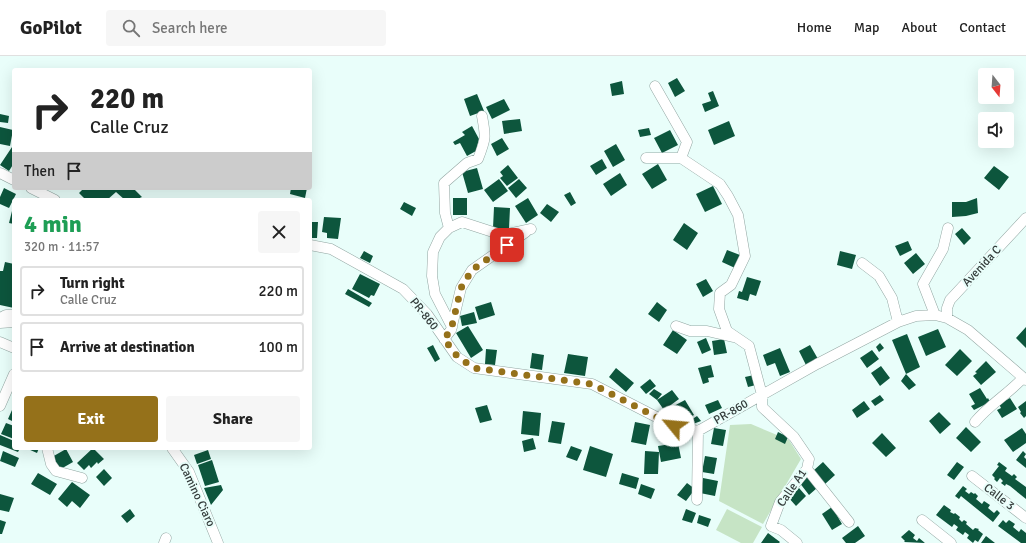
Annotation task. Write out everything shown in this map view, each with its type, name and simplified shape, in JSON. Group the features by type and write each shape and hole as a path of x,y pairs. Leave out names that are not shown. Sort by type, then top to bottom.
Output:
{"street":[{"path":"646,158 681,158 687,142 655,86"},
{"path":"449,228 445,213 444,183 467,163 478,159 485,143 482,116"},
{"name":"Calle A1","path":"681,158 720,184 738,215 745,256 731,286 720,294 719,309 727,331 749,346 762,395 762,407 794,437 809,459 807,469 780,502 771,526 781,530 797,543"},
{"path":"0,173 12,179"},
{"path":"35,190 51,198"},
{"name":"Avenida C","path":"947,318 947,308 950,300 1026,218"},
{"path":"444,339 452,327 461,288 472,270 531,229 502,235 462,222 449,228 440,236 433,252 432,276 435,294 452,327"},
{"path":"935,315 923,284 943,250 948,228"},
{"name":"PR-860","path":"312,245 331,249 403,289 427,314 457,356 474,368 592,384 674,426 698,431 898,322 916,316 935,315 947,318 968,330 1024,379"},
{"path":"862,263 879,276 892,298 898,322"},
{"path":"0,318 6,315 12,315"},
{"path":"0,323 12,322"},
{"path":"676,326 690,330 707,331 739,339"},
{"path":"0,342 12,347"},
{"path":"975,422 984,411 1024,379"},
{"path":"1,401 12,382"},
{"path":"697,500 698,431"},
{"path":"48,450 51,464 56,471 82,478"},
{"name":"Camino Ciaro","path":"173,450 189,472 218,543"},
{"path":"807,469 848,522"},
{"name":"Calle 3","path":"972,476 1026,518"},
{"path":"922,520 951,543"}],"green space":[{"path":"751,424 789,440 801,459 763,524 719,501 730,425"},
{"path":"727,509 762,527 753,543 741,543 716,530"}],"building":[{"path":"677,78 685,91 675,97 668,83"},
{"path":"622,81 624,94 612,96 610,84"},
{"path":"713,91 719,106 705,112 702,104 711,101 708,93"},
{"path":"477,94 484,111 470,116 464,99"},
{"path":"504,99 510,110 492,119 486,107"},
{"path":"0,114 9,116 8,123 0,122"},
{"path":"520,119 522,131 504,134 502,121"},
{"path":"729,121 735,136 714,145 708,130"},
{"path":"472,126 479,139 476,151 467,156 460,143 455,145 453,142 465,135 462,132"},
{"path":"0,127 12,130 10,146 0,144"},
{"path":"649,128 651,135 640,137 638,130"},
{"path":"670,130 678,145 662,153 654,138"},
{"path":"502,138 509,149 497,156 491,144"},
{"path":"616,144 625,160 613,167 604,151"},
{"path":"12,147 12,166 9,171 0,165"},
{"path":"602,159 607,168 596,175 590,166"},
{"path":"658,164 667,180 652,189 642,174"},
{"path":"508,165 518,178 507,186 500,178 503,176 500,172"},
{"path":"994,166 1009,177 999,190 984,178"},
{"path":"477,168 483,189 468,193 462,172"},
{"path":"620,173 627,185 611,196 603,184"},
{"path":"499,179 508,191 493,202 484,190"},
{"path":"519,179 527,188 516,198 508,188"},
{"path":"713,186 722,204 705,212 696,194"},
{"path":"4,188 16,194 14,198 12,198 9,208 0,204 0,197"},
{"path":"82,190 135,190 142,197 123,198 116,192 109,198 84,198 79,193"},
{"path":"291,190 307,190 305,198 290,194"},
{"path":"570,192 576,203 571,206 564,195"},
{"path":"453,198 467,198 467,215 453,215"},
{"path":"528,198 538,215 526,223 515,206"},
{"path":"977,198 978,213 952,217 952,202 966,202"},
{"path":"404,202 416,208 412,216 400,209"},
{"path":"547,204 559,212 551,222 540,213"},
{"path":"494,207 510,208 509,229 493,228"},
{"path":"12,211 12,224 9,223"},
{"path":"324,217 341,218 338,239 327,238 327,233 322,232"},
{"path":"312,222 318,222 317,238 312,238"},
{"path":"684,223 698,233 687,250 673,240"},
{"path":"962,228 971,238 964,245 955,234"},
{"path":"908,241 912,250 900,256 895,246"},
{"path":"727,250 740,255 735,268 722,262"},
{"path":"364,251 373,256 370,263 360,258"},
{"path":"840,251 856,255 852,269 837,265"},
{"path":"916,253 925,264 913,274 904,263"},
{"path":"5,262 12,264 12,308 0,305 0,271 3,271"},
{"path":"360,274 380,284 374,296 371,295 369,298 352,289"},
{"path":"747,277 761,281 756,296 750,294 748,301 737,298 739,291 742,292"},
{"path":"706,279 713,291 703,297 696,284"},
{"path":"348,289 372,303 369,307 345,294"},
{"path":"491,302 495,315 479,320 475,307"},
{"path":"657,302 667,310 659,322 648,314"},
{"path":"474,312 477,323 462,326 460,316"},
{"path":"468,326 483,350 471,358 456,333"},
{"path":"1026,327 1026,348 1016,338"},
{"path":"938,329 946,347 926,356 918,337"},
{"path":"673,330 687,340 677,354 663,345"},
{"path":"907,334 920,367 906,374 892,340"},
{"path":"706,338 711,350 702,354 697,342"},
{"path":"724,339 727,353 714,355 712,341"},
{"path":"880,343 884,348 879,352 876,347"},
{"path":"433,345 440,359 435,362 427,348"},
{"path":"810,345 818,359 806,365 799,351"},
{"path":"780,348 790,372 780,376 775,363 767,366 763,355"},
{"path":"486,349 497,350 495,365 485,364"},
{"path":"960,349 972,361 957,376 945,365"},
{"path":"872,350 879,359 867,368 860,358"},
{"path":"532,353 544,355 542,370 530,368"},
{"path":"568,354 588,357 585,376 564,373"},
{"path":"986,361 996,372 981,385 973,376"},
{"path":"711,365 714,377 708,378 709,382 703,384 698,368"},
{"path":"881,366 890,378 880,386 871,373"},
{"path":"616,368 634,383 626,392 609,377"},
{"path":"906,374 916,385 909,390 901,381"},
{"path":"754,375 756,385 748,387 745,377"},
{"path":"650,379 656,386 646,394 640,387"},
{"path":"980,388 990,402 974,410 971,406 975,404 969,394"},
{"path":"654,389 662,394 657,400 649,394"},
{"path":"672,390 679,399 664,410 657,400"},
{"path":"880,395 884,400 875,406 871,401"},
{"path":"1010,398 1017,409 1002,418 997,410 1001,408 999,404"},
{"path":"685,400 694,415 683,421 678,414 683,410 674,415 670,408"},
{"path":"718,400 722,408 709,414 705,405"},
{"path":"864,401 870,409 857,418 852,410"},
{"path":"1026,401 1026,416 1024,418 1018,407"},
{"path":"487,405 492,420 480,423 475,408"},
{"path":"12,410 12,421 8,419"},
{"path":"523,411 541,413 539,436 521,434"},
{"path":"939,412 951,424 940,434 929,421"},
{"path":"697,416 701,421 693,424 691,420"},
{"path":"552,421 565,423 561,444 548,442"},
{"path":"635,422 650,425 646,445 631,442"},
{"path":"6,423 12,425 12,438 1,434"},
{"path":"966,427 981,442 971,452 956,438"},
{"path":"714,428 726,430 723,446 711,444"},
{"path":"1022,428 1026,434 1026,443 1013,452 1004,440"},
{"path":"778,432 788,437 785,444 775,439"},
{"path":"882,433 896,448 886,457 872,443"},
{"path":"0,435 12,440 12,450 0,445"},
{"path":"533,438 536,449 524,452 522,441"},
{"path":"678,443 681,458 661,462 658,446"},
{"path":"571,446 582,450 577,461 566,457"},
{"path":"590,446 613,454 606,477 583,470"},
{"path":"30,450 38,450 37,453"},
{"path":"67,450 73,462 59,470 52,457"},
{"path":"91,450 95,450 104,459 98,464 97,462 91,468 89,465 84,470 77,463"},
{"path":"208,450 211,459 197,464 194,455"},
{"path":"3,451 19,458 15,467 0,461"},
{"path":"645,451 659,452 658,474 644,474"},
{"path":"1023,451 1026,454 1024,457 1026,459 1026,468 1016,460"},
{"path":"705,456 717,458 714,474 702,472"},
{"path":"212,460 219,482 205,486 198,465"},
{"path":"823,462 835,475 825,484 813,471"},
{"path":"957,462 964,467 954,480 947,475"},
{"path":"999,462 1007,468 1005,471 1012,476 1014,474 1017,477 1015,479 1026,487 1026,499 1010,486 1006,484 1005,486 1001,483 1003,481 1000,478 997,482 994,479 995,478 992,475 999,466 997,465"},
{"path":"104,469 112,478 104,486 96,477"},
{"path":"38,473 57,484 50,495 31,484"},
{"path":"622,473 639,478 636,489 619,484"},
{"path":"806,476 817,488 809,495 799,482"},
{"path":"703,478 718,481 715,496 700,493"},
{"path":"72,482 90,495 80,508 72,501 67,507 58,499"},
{"path":"687,483 695,489 686,501 677,495"},
{"path":"641,484 655,489 651,499 638,494"},
{"path":"221,485 223,490 211,505 204,488"},
{"path":"963,486 967,489 965,491 969,494 971,492 974,494 975,493 978,496 976,499 982,504 984,501 990,505 988,508 994,513 997,510 1000,513 993,522 961,496 959,499 955,496"},
{"path":"799,488 806,496 796,506 788,497"},
{"path":"0,494 14,498 9,512 0,510"},
{"path":"944,505 951,510 950,512 955,513 960,517 959,519 962,522 964,520 967,522 966,524 973,530 975,528 979,529 978,530 983,534 978,542 975,540 973,543 967,538 969,535 965,532 963,535 956,530 958,527 954,524 952,527 936,515"},
{"path":"832,507 842,524 832,530 822,514"},
{"path":"130,509 135,516 127,523 121,516"},
{"path":"686,509 696,513 692,523 682,520"},
{"path":"699,515 711,519 708,527 697,523"},
{"path":"0,520 6,522 2,534 0,534"},
{"path":"1003,520 1006,523 1009,520 1015,524 1013,527 1019,532 1021,529 1026,533 1026,543 1021,543 998,526"},
{"path":"858,526 865,536 855,543 846,543 842,538"},
{"path":"909,530 915,535 913,538 917,541 919,538 925,543 904,542 905,541 901,537"},
{"path":"768,533 780,542 761,543"},
{"path":"986,536 995,543 981,543"}],"route":[{"path":"507,245 472,270 461,288 451,330 444,339 457,356 474,368 592,384 674,426"}]}
